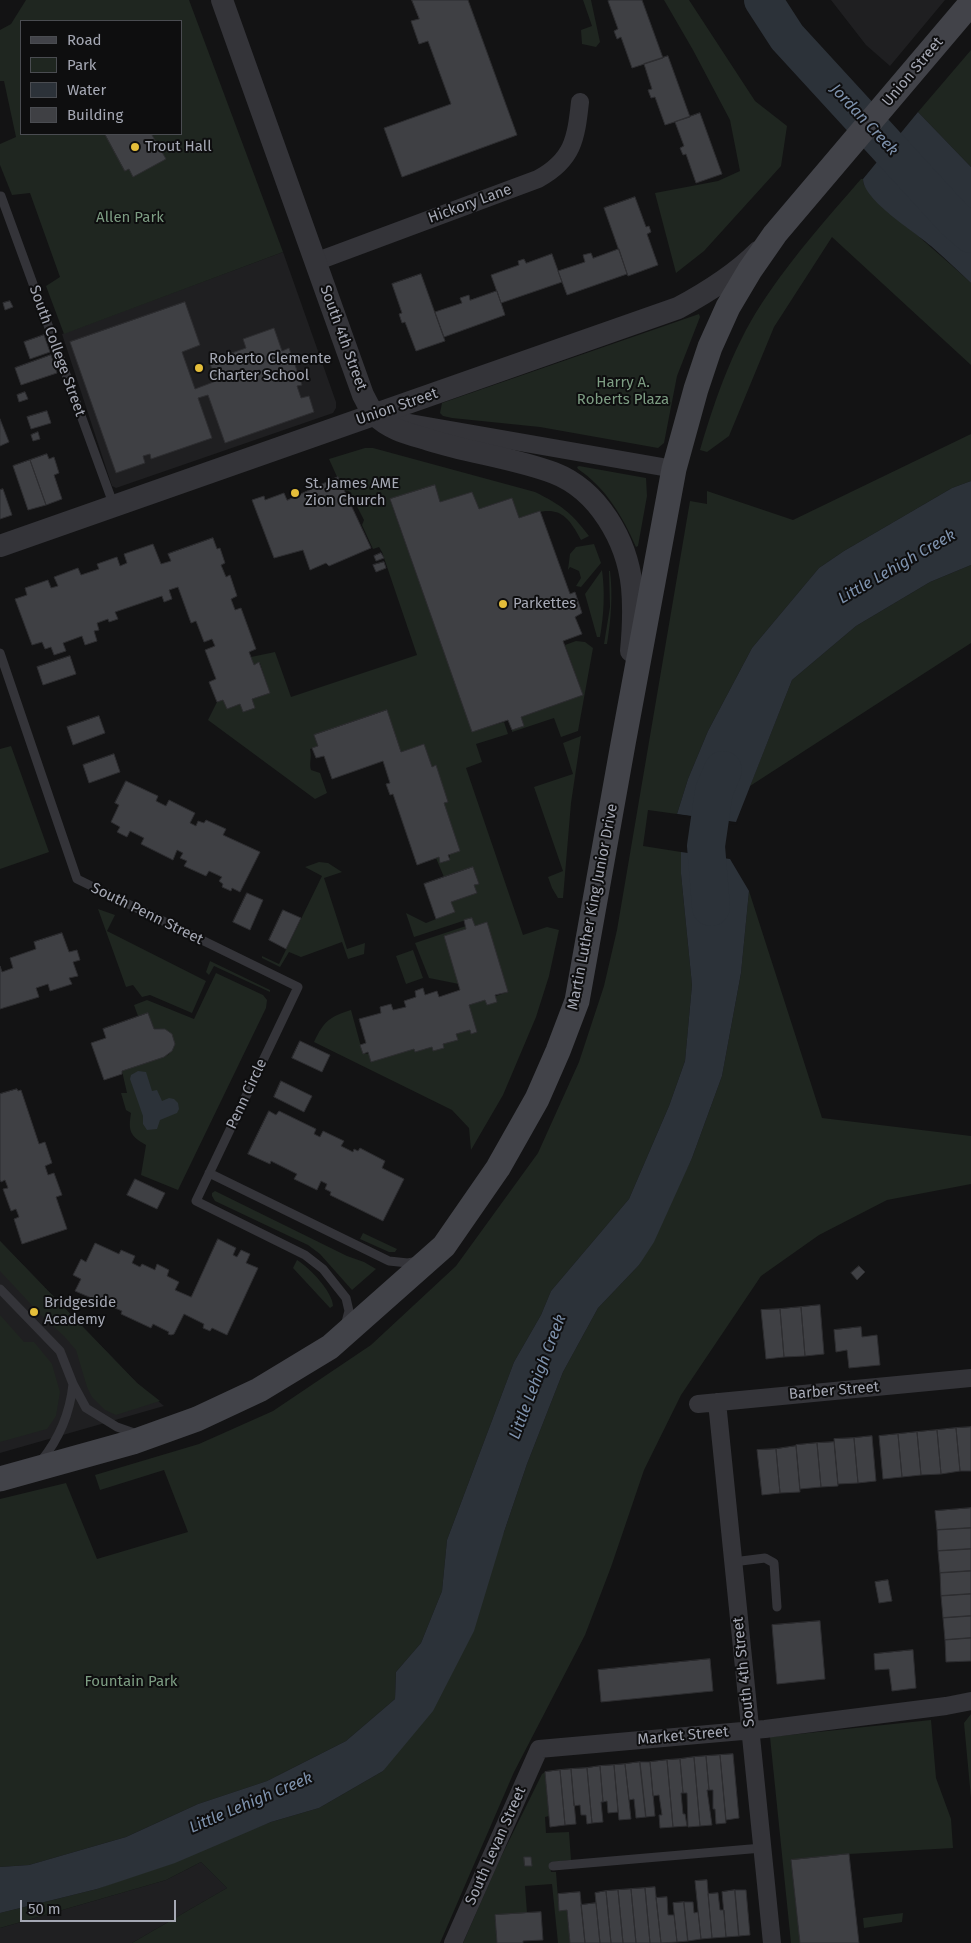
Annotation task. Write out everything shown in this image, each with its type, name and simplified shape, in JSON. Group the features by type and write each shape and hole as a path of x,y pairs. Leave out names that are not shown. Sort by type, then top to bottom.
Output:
{"main road":[{"name":"Union Street","path":"796,209 971,3"},
{"name":"Martin Luther King Junior Drive","path":"0,1479 154,1435 198,1419 259,1390 330,1347 444,1246 498,1168 537,1099 577,1001 622,744 674,469 696,389 710,347 728,307 750,270 775,234 796,209"}],"street":[{"name":"South 4th Street","path":"222,0 363,395 374,414"},
{"name":"Hickory Lane","path":"315,262 538,179 553,171 566,158 574,143 580,102"},
{"name":"Union Street","path":"0,546 678,308 725,279 752,258 775,234"},
{"path":"374,414 405,423 674,469"},
{"path":"374,414 394,429 402,432 443,445 527,464 556,474 583,489 608,518 625,556 632,585 633,626 622,744"},
{"name":"Barber Street","path":"698,1404 971,1378"},
{"name":"South 4th Street","path":"717,1402 772,1943"},
{"name":"Market Street","path":"539,1749 750,1730 946,1706 971,1700"},
{"name":"South Levan Street","path":"453,1943 539,1749"}],"lane":[{"name":"South College Street","path":"1,196 114,506"},
{"name":"South Penn Street","path":"0,653 77,879 298,987"},
{"name":"Penn Circle","path":"298,987 196,1201 305,1255 323,1269 346,1298 349,1311 345,1325 330,1347"},
{"path":"209,1173 389,1261 408,1263 424,1259 444,1246"},
{"path":"0,1289 60,1351 73,1384 86,1408 117,1427 134,1434 154,1435"},
{"path":"26,1473 41,1461 52,1447 71,1402 73,1384"},
{"path":"733,1562 765,1558 774,1563 777,1607"},
{"path":"553,1866 762,1848"}],"shaded area":[{"path":"831,0 945,0 890,66 866,45"},
{"name":"Roberto Clemente Charter School","path":"283,252 336,402 336,408 333,413 116,488 112,486 62,334"},
{"name":"Bridgeside Academy","path":"0,1241 137,1383 164,1406 0,1453"},
{"path":"201,1862 227,1888 132,1943 0,1943 0,1928 166,1880"}],"green space":[{"name":"Allen Park","path":"26,0 189,0 283,252 64,334 46,286 60,277 30,193 12,195 0,165 0,144 16,137 4,81 0,81 0,30 11,24"},
{"path":"583,0 591,0 600,42 596,47 582,44 581,30 592,26"},
{"path":"664,0 689,0 755,101 787,126 781,166 704,251 676,273 655,193 718,181 740,171 730,120"},
{"path":"971,50 971,167 918,112"},
{"path":"863,179 864,185 890,210 971,283 971,365 832,237 774,327 729,436 707,452 700,450 728,369 756,312 801,249"},
{"name":"Harry A. Roberts Plaza","path":"699,314 700,317 677,376 664,443 658,448 540,427 452,418 443,416 440,413 442,403"},
{"name":"Fountain Park","path":"971,434 971,481 952,488 844,551 819,568 752,648 708,731 688,779 677,814 648,810 643,846 681,852 681,874 692,985 685,1061 669,1106 629,1199 551,1291 541,1315 514,1362 447,1540 442,1591 421,1643 396,1672 395,1699 346,1741 267,1781 198,1804 126,1837 29,1865 0,1867 0,1499 66,1483 97,1559 188,1532 164,1470 100,1490 95,1475 199,1444 273,1411 371,1345 456,1266 538,1153 579,1062 604,986 617,930 690,501 707,504 707,491 793,520"},
{"path":"365,448 373,448 535,492 565,510 589,536 581,540 569,521 563,515 556,512 541,512 519,518 512,498 479,509 440,502 435,485 390,500 472,731 504,722 508,734 476,744 482,762 466,768 523,935 547,927 559,930 549,976 536,1017 503,1095 471,1150 469,1128 452,1110 314,1042 324,1024 337,1015 351,1010 363,1054 414,1049 415,1052 432,1047 433,1051 443,1044 457,1040 456,1034 470,1030 471,1034 477,1032 469,1005 508,992 472,918 414,937 406,913 426,923 436,919 451,902 477,893 474,885 479,884 473,867 444,877 436,858 439,857 441,863 450,860 444,803 448,802 435,765 432,767 424,744 401,752 386,710 314,735 318,746 310,749 311,770 320,773 327,793 315,799 208,720 217,702 223,700 227,709 240,704 243,712 255,708 252,699 270,693 260,663 254,665 251,657 275,652 291,697 417,655 382,552 379,547 373,549 362,525 364,520 349,491 343,490 329,459"},
{"path":"577,467 646,478 647,496 638,546 636,547 613,504 597,485 578,469"},
{"path":"594,544 601,563 581,587 576,586 581,578 579,571 570,567 568,570 570,554 576,547"},
{"path":"971,565 971,643 750,786 792,680 856,626 930,582"},
{"path":"602,570 604,587 603,611 600,637 597,637 585,594"},
{"path":"609,571 611,580 610,626 607,644 604,644 610,607"},
{"path":"576,641 585,642 593,648 578,731 561,737 554,718 512,732 512,730 524,726 521,717 583,695 565,645"},
{"path":"581,736 571,803 563,898 558,898 548,877 563,871 534,787 573,774 563,743"},
{"path":"11,746 49,852 0,869 0,749"},
{"path":"319,862 328,863 342,872 324,878 347,949 365,943 364,954 348,959 342,942 301,957 289,952 280,967 262,958 262,956 279,964 322,876 305,867"},
{"path":"749,891 822,1118 971,1136 971,1184 887,1200 819,1235 761,1276 681,1395 644,1470 611,1567 585,1635 514,1772 440,1943 132,1943 227,1888 201,1862 166,1880 0,1928 0,1913 97,1889 271,1822 319,1808 383,1771 504,1532 527,1464 563,1372 598,1308 639,1265 692,1158 722,1076 741,973"},
{"path":"98,909 115,915 107,931 206,981 192,1013 150,995 142,997 133,985 126,987"},
{"path":"466,926 459,984 429,978 415,943"},
{"path":"413,950 423,978 406,984 396,956"},
{"path":"210,961 270,990 270,992 214,966 209,975 206,972"},
{"path":"216,973 263,995 267,1000 266,1008 178,1190 141,1175 146,1145 133,1136 130,1129 131,1113 126,1110 121,1093 127,1093 122,1071 168,1055 174,1045 174,1040 169,1032 154,1029 148,1013 138,1016 134,1005 147,1000 194,1019"},
{"path":"215,1191 376,1269 352,1290 320,1254 308,1245 215,1201 212,1193"},
{"path":"363,1233 397,1249 395,1252 389,1252 360,1239"},
{"path":"0,1241 137,1383 160,1401 116,1415 105,1410 92,1397 87,1387 76,1350 0,1271"},
{"path":"297,1260 308,1268 325,1287 333,1306 330,1308 293,1268"},
{"path":"0,1315 24,1342 34,1342 52,1364 60,1392 56,1416 47,1429 0,1442"},
{"path":"971,1714 971,1798 964,1723"},
{"path":"931,1720 936,1778 951,1819 953,1848 849,1854 791,1860 800,1943 791,1943 770,1737"},
{"path":"545,1772 549,1816 545,1817 546,1833 569,1832 571,1860 550,1862 551,1872 556,1872 559,1911 567,1910 570,1943 558,1943 552,1884 525,1886 527,1913 495,1916 497,1943 463,1943 499,1861 542,1774"},
{"path":"903,1913 902,1922 864,1928 863,1918"}],"water":[{"path":"918,112 971,167 971,283 931,246 880,206 865,187 863,179"},
{"path":"971,481 971,565 930,582 856,626 792,680 736,822 677,814 688,779 708,731 752,648 819,568 844,551 952,488"},
{"path":"681,852 730,859 749,891 741,973 722,1076 692,1158 654,1242 639,1265 598,1308 563,1372 527,1464 474,1631 433,1711 383,1771 319,1808 271,1822 175,1863 97,1889 0,1913 0,1867 29,1865 126,1837 198,1804 267,1781 346,1741 395,1699 396,1672 421,1643 442,1591 447,1540 514,1362 541,1315 551,1291 629,1199 669,1106 685,1061 692,985 681,874"},
{"path":"138,1071 146,1072 152,1091 157,1090 162,1101 169,1098 174,1099 178,1103 179,1109 177,1113 160,1120 157,1129 147,1130 143,1124 143,1116 130,1079 131,1075"}],"pier":[{"path":"675,814 738,823 735,825 677,816"}],"building":[{"path":"412,0 468,0 517,135 402,177 384,128 451,104 428,41 419,44 411,21 419,19"},
{"path":"642,0 663,58 632,68 621,37 617,39 614,31 618,29 608,1"},
{"path":"668,56 690,117 665,125 655,97 651,98 648,90 652,89 644,64"},
{"path":"700,113 722,174 696,183 686,154 683,155 680,148 684,146 675,122"},
{"name":"Trout Hall","path":"106,135 152,135 166,159 133,177 129,169 125,171"},
{"path":"635,197 646,227 649,226 651,232 647,234 658,265 628,276 604,208"},
{"path":"619,249 627,274 567,295 558,271 585,262 583,255 591,253 593,258"},
{"path":"552,254 562,282 501,303 491,275 519,265 518,261 524,259 526,263"},
{"path":"421,274 445,341 416,351 405,322 402,323 399,314 402,313 392,284"},
{"path":"497,291 505,315 444,337 435,312 462,303 460,298 469,295 470,300"},
{"path":"10,301 13,307 5,310 3,303"},
{"path":"185,302 200,345 182,352 195,389 216,381 209,361 246,348 243,339 274,328 282,351 289,348 302,385 297,386 301,398 309,396 314,412 225,443 208,395 198,398 212,438 151,459 150,454 143,456 145,463 116,473 70,342"},
{"path":"44,335 50,352 30,359 24,342"},
{"path":"51,355 57,373 21,385 15,368"},
{"path":"25,392 28,399 19,402 17,395"},
{"path":"47,411 51,423 31,429 27,417"},
{"path":"0,419 9,442 0,446"},
{"path":"38,432 40,439 33,441 31,435"},
{"path":"47,454 49,459 54,457 59,473 54,475 62,499 46,505 30,460"},
{"path":"30,460 46,505 28,510 13,466"},
{"path":"338,477 371,548 329,566 326,563 310,570 303,550 274,558 252,500 264,496 265,500 284,493 287,500"},
{"name":"Parkettes","path":"435,485 440,502 472,492 479,509 512,498 519,518 540,511 570,594 575,592 582,613 575,617 582,634 563,641 583,695 521,717 524,726 512,730 508,720 472,732 390,499"},
{"path":"3,489 12,515 0,519 0,490"},
{"path":"213,538 217,549 220,548 225,563 221,565 226,577 230,575 237,596 231,599 235,610 241,608 256,649 249,652 254,665 259,662 270,693 252,699 255,708 243,712 240,704 227,709 223,700 217,702 209,682 216,679 205,650 215,646 212,639 204,642 196,621 191,623 178,587 169,590 172,599 164,602 162,596 115,612 118,619 109,622 108,619 97,623 99,630 94,631 97,641 85,645 82,636 63,643 66,651 54,655 51,647 45,649 42,642 32,645 15,599 27,595 25,588 48,580 51,588 58,586 54,577 78,568 81,575 99,569 97,564 117,557 120,566 127,563 124,554 153,544 161,564 171,561 168,554"},
{"path":"381,553 384,558 376,561 374,556"},
{"path":"384,562 386,568 376,572 373,565"},
{"path":"70,656 76,674 43,685 37,667"},
{"path":"387,710 401,752 424,744 432,767 436,765 448,802 444,803 460,851 448,855 450,860 440,863 439,857 417,865 393,794 390,795 386,784 390,783 383,761 332,779 324,756 316,758 312,748 318,746 314,735"},
{"path":"99,716 105,733 73,745 67,727"},
{"path":"114,754 120,772 89,783 83,765"},
{"path":"126,781 158,796 156,801 166,806 169,800 195,813 190,823 196,826 198,821 204,823 206,820 226,829 223,835 260,852 240,892 232,888 231,891 222,887 223,884 219,881 222,877 209,871 206,876 184,866 187,861 180,858 183,853 177,850 173,860 141,844 144,838 130,831 127,837 117,832 120,827 111,822 119,805 115,803"},
{"path":"473,867 479,884 474,885 477,893 451,902 455,912 436,919 424,884"},
{"path":"247,893 263,900 250,930 233,922"},
{"path":"283,910 301,918 286,949 269,940"},
{"path":"472,918 475,926 487,922 508,992 495,995 497,1002 487,1005 485,1000 469,1005 477,1032 471,1034 470,1030 456,1034 458,1040 443,1044 444,1048 433,1051 432,1047 415,1052 414,1049 371,1062 368,1052 363,1054 360,1045 366,1043 359,1019 381,1013 380,1007 391,1004 393,1010 406,1007 404,1001 416,997 415,991 423,988 425,995 437,991 439,997 460,990 444,936 466,929 464,920"},
{"path":"62,933 69,952 77,950 80,960 73,962 78,976 69,978 72,984 50,991 48,984 36,988 39,997 0,1009 0,966 2,972 13,968 10,958 36,949 34,942"},
{"path":"148,1013 154,1029 165,1029 172,1034 175,1044 172,1051 164,1057 122,1071 122,1074 104,1080 91,1043 106,1038 103,1029"},
{"path":"300,1041 330,1055 322,1072 292,1058"},
{"path":"281,1081 312,1096 304,1112 274,1097"},
{"path":"17,1089 18,1091 21,1090 39,1144 45,1142 52,1163 45,1166 48,1175 54,1173 62,1195 56,1197 67,1229 22,1244 14,1219 19,1217 16,1209 11,1211 3,1189 8,1188 5,1180 1,1182 0,1180 0,1094"},
{"path":"269,1111 276,1115 279,1111 316,1129 314,1134 320,1137 323,1131 344,1141 341,1146 353,1152 354,1149 358,1151 360,1148 385,1161 382,1168 404,1179 383,1221 330,1195 331,1192 325,1189 327,1184 321,1181 317,1190 294,1179 297,1174 271,1161 270,1164 248,1154"},
{"path":"135,1179 165,1193 157,1209 127,1195"},
{"path":"218,1239 236,1248 233,1255 237,1257 241,1250 250,1254 246,1263 258,1268 227,1335 212,1328 210,1331 203,1328 204,1324 184,1314 174,1334 171,1335 168,1334 169,1332 153,1324 151,1328 121,1314 122,1311 75,1291 81,1279 73,1275 81,1259 86,1262 95,1243 119,1254 121,1250 135,1256 132,1263 140,1267 142,1264 155,1270 157,1264 169,1270 167,1276 179,1282 175,1290 191,1297"},
{"path":"859,1266 865,1272 857,1280 851,1273"},
{"path":"820,1305 824,1354 805,1356 801,1307"},
{"path":"801,1307 805,1356 784,1357 780,1309"},
{"path":"780,1309 784,1357 766,1359 761,1310"},
{"path":"861,1327 862,1337 877,1335 880,1365 849,1368 847,1350 836,1352 834,1330"},
{"path":"971,1427 971,1471 960,1471 956,1428"},
{"path":"956,1428 960,1471 941,1474 937,1430"},
{"path":"937,1430 941,1474 921,1475 917,1432"},
{"path":"917,1432 921,1475 902,1477 898,1434"},
{"path":"898,1434 902,1477 883,1479 879,1436"},
{"path":"872,1436 876,1481 858,1483 854,1438"},
{"path":"854,1438 858,1483 838,1484 834,1439"},
{"path":"834,1442 838,1486 821,1487 817,1443"},
{"path":"817,1443 821,1487 800,1489 796,1445"},
{"path":"796,1446 800,1492 780,1493 776,1449"},
{"path":"776,1449 780,1493 762,1495 757,1450"},
{"path":"971,1508 971,1528 937,1530 935,1511"},
{"path":"971,1528 971,1549 938,1551 937,1530"},
{"path":"971,1549 971,1571 940,1573 938,1551"},
{"path":"971,1571 971,1594 941,1596 940,1573"},
{"path":"888,1580 892,1601 879,1603 875,1582"},
{"path":"971,1594 971,1616 943,1618 941,1596"},
{"path":"971,1616 971,1638 945,1640 943,1618"},
{"path":"820,1621 825,1679 777,1684 772,1625"},
{"path":"971,1638 971,1661 946,1662 945,1640"},
{"path":"913,1650 916,1688 892,1691 889,1669 875,1670 874,1654"},
{"path":"710,1659 713,1691 601,1702 598,1670"},
{"path":"733,1754 739,1818 726,1820 720,1755"},
{"path":"720,1755 726,1823 716,1824 715,1809 713,1809 713,1790 709,1790 706,1756"},
{"path":"706,1756 709,1790 707,1790 712,1825 700,1826 694,1757"},
{"path":"694,1757 700,1826 688,1827 687,1793 683,1793 680,1759"},
{"path":"680,1759 683,1814 685,1814 687,1826 673,1827 667,1760"},
{"path":"667,1760 673,1827 660,1828 659,1815 662,1815 659,1795 653,1796 650,1762"},
{"path":"640,1762 646,1817 636,1818 634,1799 629,1800 625,1764"},
{"path":"640,1762 650,1762 655,1816 646,1817"},
{"path":"625,1764 631,1819 619,1820 614,1765"},
{"path":"614,1765 618,1812 608,1813 607,1801 603,1802 600,1766"},
{"path":"600,1766 603,1822 592,1823 587,1768"},
{"path":"587,1768 592,1823 587,1824 586,1815 581,1815 580,1805 574,1806 571,1769"},
{"path":"571,1769 576,1824 565,1825 560,1770"},
{"path":"560,1770 565,1825 550,1827 545,1772"},
{"path":"849,1854 859,1943 800,1943 791,1860"},
{"path":"524,1857 531,1857 532,1866 525,1866"},
{"path":"707,1880 712,1938 701,1939 695,1881"},
{"path":"655,1887 661,1943 650,1943 645,1888"},
{"path":"645,1888 650,1943 636,1943 631,1889"},
{"path":"631,1889 636,1943 623,1943 618,1890"},
{"path":"618,1890 623,1943 611,1943 606,1891"},
{"path":"735,1890 739,1936 726,1937 722,1892"},
{"path":"735,1890 746,1890 750,1935 739,1936"},
{"path":"606,1891 611,1943 600,1943 595,1893"},
{"path":"580,1892 585,1943 570,1943 567,1910 559,1911 558,1894"},
{"path":"718,1893 720,1910 724,1910 726,1937 712,1938 708,1894"},
{"path":"667,1897 668,1915 674,1915 677,1942 661,1943 656,1898"},
{"path":"684,1902 693,1902 694,1913 698,1912 701,1939 688,1941"},
{"path":"684,1902 688,1941 677,1942 673,1903"},
{"path":"596,1903 600,1943 585,1943 581,1905"},
{"path":"541,1912 543,1940 523,1941 523,1943 497,1943 495,1915"}],"waterway":[{"name":"Jordan Creek","path":"763,0 787,37 954,219 971,234"},
{"name":"Little Lehigh Creek","path":"711,907 706,846 714,791 723,770"}],"place":[{"name":"Trout Hall","path":"135,147"},
{"name":"Roberto Clemente Charter School","path":"199,368"},
{"name":"St. James AME Zion Church","path":"295,493"},
{"name":"Parkettes","path":"503,604"},
{"name":"Bridgeside Academy","path":"34,1312"}]}
